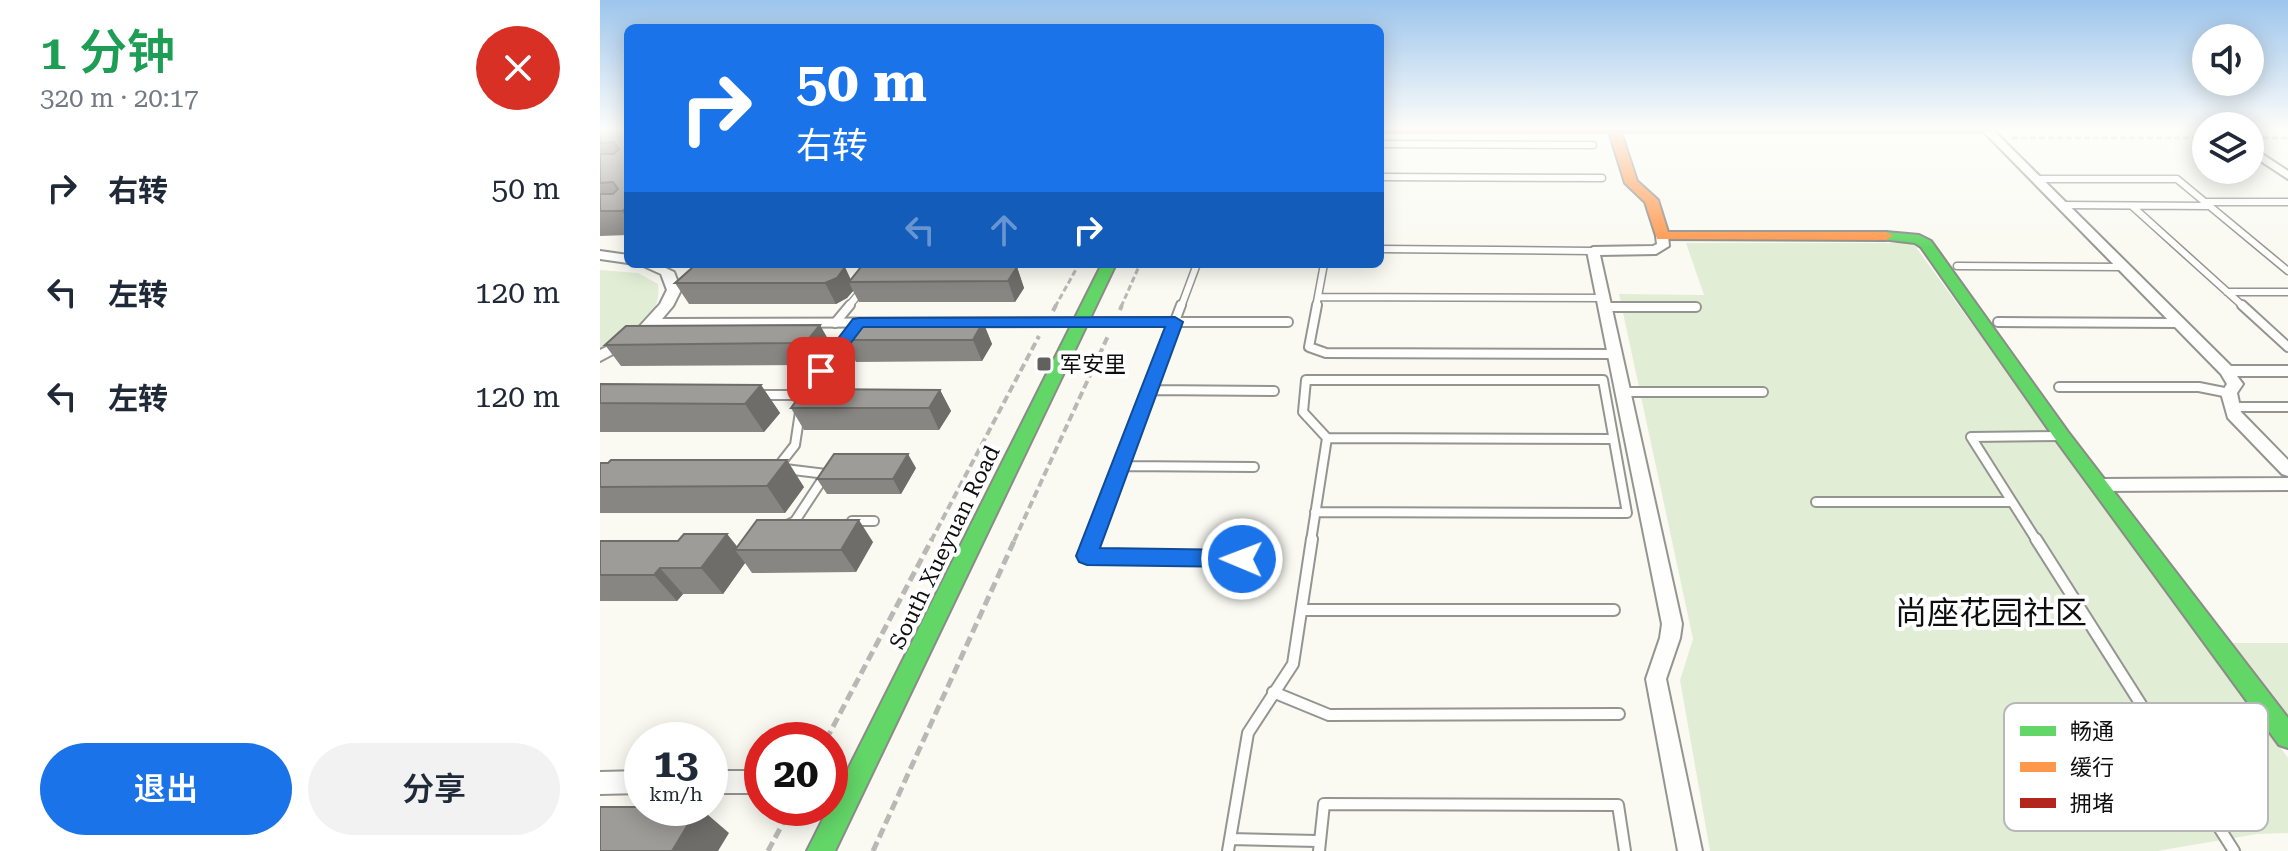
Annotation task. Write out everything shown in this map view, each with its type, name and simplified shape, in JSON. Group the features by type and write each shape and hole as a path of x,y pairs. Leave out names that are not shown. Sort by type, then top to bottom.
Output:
{"street":[{"path":"1627,169 1631,183 1651,200 1663,246 1656,250 1593,251 1672,624 1672,635 1658,665 1656,679 1690,851"},
{"path":"2026,169 2227,371 2235,384 2230,400 2234,414 2288,470"},
{"path":"1662,236 1899,236 1919,239 2262,703"},
{"path":"600,255 624,258"},
{"path":"600,356 651,323 666,306 678,277 656,268"},
{"name":"South Xueyuan Road","path":"821,851 1107,268"},
{"path":"651,323 1081,322"},
{"path":"2227,371 2288,371"},
{"path":"2099,485 2288,484"},
{"path":"2268,710 2288,737"},
{"path":"848,781 856,781"},
{"path":"600,783 624,782"}],"lane":[{"path":"1384,177 1602,178"},
{"path":"2036,179 2177,179 2288,271"},
{"path":"2061,205 2288,202"},
{"path":"2132,206 2288,347"},
{"path":"1384,249 1593,251"},
{"path":"1957,266 2124,267"},
{"path":"1195,268 1087,556 1242,559"},
{"path":"1323,268 1309,347 1326,353 1615,354"},
{"path":"835,323 867,283"},
{"path":"2227,292 2288,292"},
{"path":"1318,297 1604,302 1696,307"},
{"path":"1081,322 1288,322"},
{"path":"1998,322 2180,323"},
{"path":"777,468 795,445 802,395 859,323"},
{"path":"1315,512 1627,513 1603,380 1306,380 1303,412 1327,438 1613,439"},
{"path":"2059,387 2199,387 2230,400 2288,407"},
{"path":"1149,390 1274,391"},
{"path":"1624,392 1763,392"},
{"path":"740,395 817,395"},
{"path":"2062,436 1971,437 2139,703"},
{"path":"1327,438 1293,664 1248,733 1229,845 1318,846 1324,804 1618,805 1625,851"},
{"path":"1121,466 1254,467"},
{"path":"762,468 826,474 795,521"},
{"path":"1816,502 2011,502"},
{"path":"771,533 795,521 811,521"},
{"path":"843,521 874,521"},
{"path":"1303,610 1614,610"},
{"path":"1273,692 1329,715 1619,714"},
{"path":"2221,831 2234,851"}],"path":[{"path":"836,722 1077,268"},
{"path":"873,851 1138,268"},
{"path":"768,851 781,826"}],"green space":[{"path":"1686,243 1913,243 2248,703 2004,703 2004,831 2268,831 2268,731 2288,758 2288,833 2257,834 2157,851 1710,851 1680,680 1693,639 1619,294 1704,295"},
{"path":"600,270 638,273 658,284 658,296 655,307 641,325 600,350"},
{"path":"2230,643 2288,643 2288,720"}],"building":[{"path":"600,169 624,169 624,210 600,211 600,194 613,194 618,189 613,182 600,183"},
{"path":"692,268 844,268 837,278 825,283 675,283"},
{"path":"860,268 1016,268 1008,281 849,282"},
{"path":"983,322 973,340 844,340 858,323"},
{"path":"820,325 807,341 795,343 605,345 626,326"},
{"path":"600,384 761,385 745,404 600,403"},
{"path":"805,389 940,390 929,408 791,408"},
{"path":"834,454 908,454 893,479 817,479"},
{"path":"611,460 787,460 767,486 600,487 600,463"},
{"path":"757,520 859,520 841,550 735,550"},
{"path":"684,534 727,534 701,568 660,568 654,575 600,575 600,541 678,541"},
{"path":"600,807 624,807 624,826 687,826 672,851 600,851"}],"traffic: fast":[{"path":"1886,236 1919,239 1926,244 2062,436 2262,703"},
{"path":"821,851 1107,268"},
{"path":"2268,710 2288,737"}],"traffic: slow":[{"path":"1627,169 1631,183 1651,200 1662,236 1886,236"}],"place":[{"name":"军安里","path":"1044,364"}],"district":[{"name":"尚座花园社区","path":"1991,613"}],"route":[{"path":"821,371 859,323 1175,322 1087,556 1242,559"}]}
